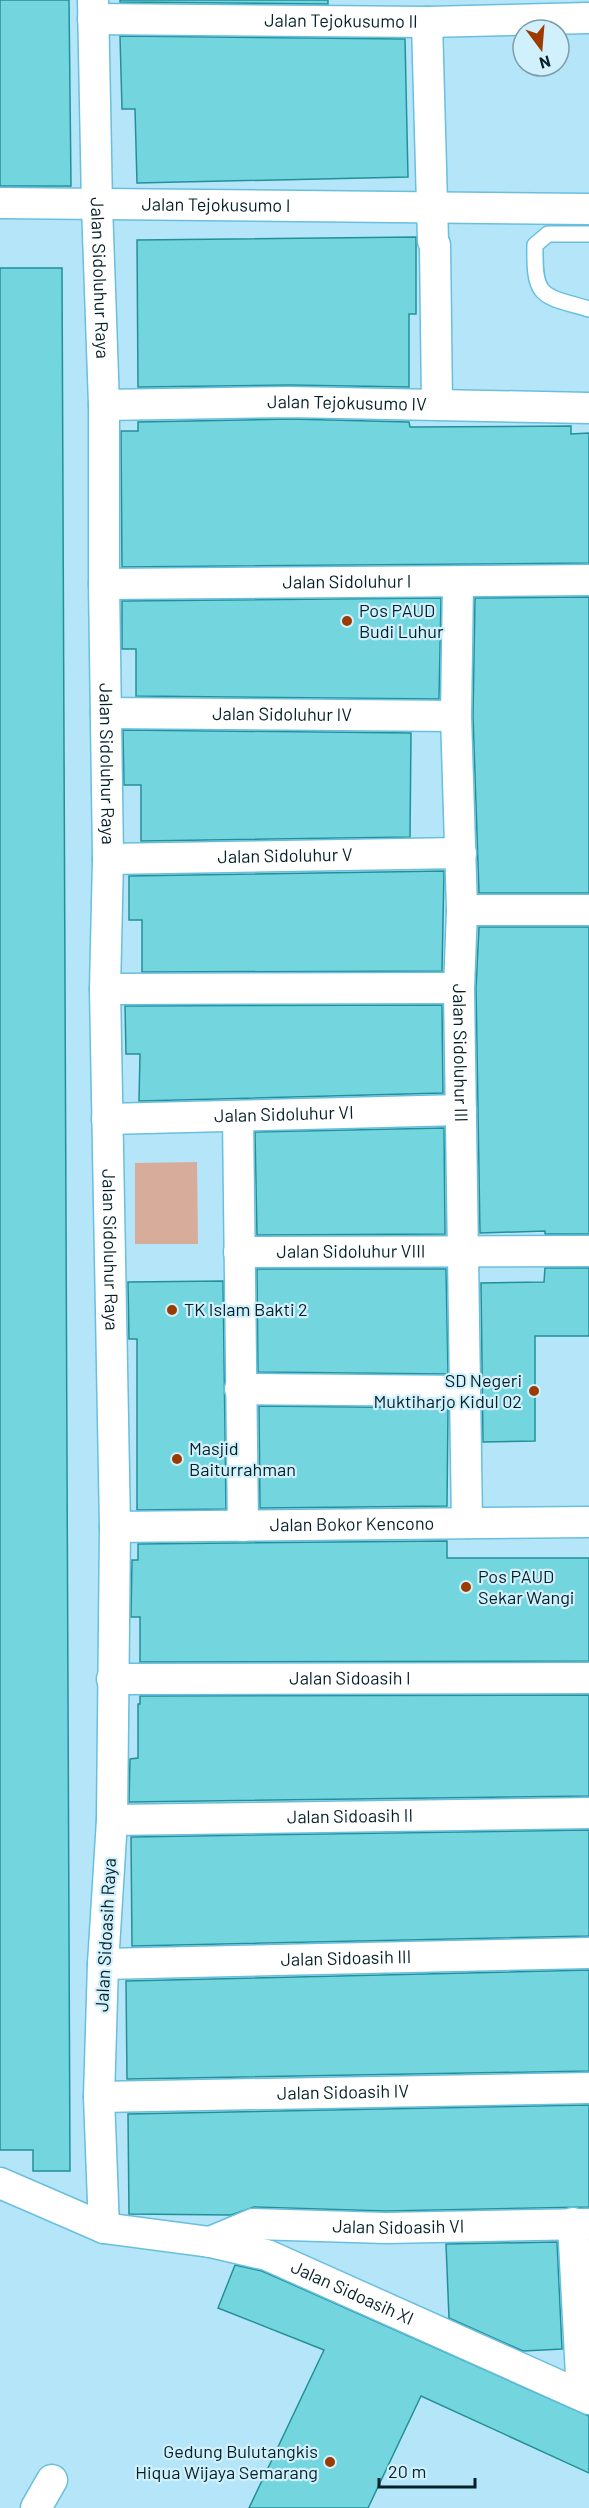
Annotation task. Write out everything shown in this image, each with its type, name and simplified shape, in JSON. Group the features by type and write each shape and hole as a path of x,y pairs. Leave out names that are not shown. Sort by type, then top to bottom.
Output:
{"street":[{"name":"Jalan Tejokusumo II","path":"93,10 427,22 589,18"},
{"name":"Jalan Sidoluhur Raya","path":"93,10 104,405 108,859 105,989 115,1527"},
{"path":"427,22 433,241 435,245 437,404"},
{"name":"Jalan Tejokusumo I","path":"0,203 589,209"},
{"name":"Jalan Tejokusumo IV","path":"104,405 290,402 589,408"},
{"name":"Jalan Sidoluhur I","path":"104,584 589,580"},
{"name":"Jalan Sidoluhur III","path":"458,582 456,716 462,910 459,988 467,1523"},
{"name":"Jalan Sidoluhur IV","path":"106,713 456,716"},
{"name":"Jalan Sidoluhur V","path":"108,859 461,853"},
{"path":"462,910 589,910"},
{"path":"105,989 459,988"},
{"name":"Jalan Sidoluhur VI","path":"107,1119 461,1110"},
{"path":"238,1116 243,1526"},
{"name":"Jalan Sidoluhur VIII","path":"239,1252 589,1251"},
{"path":"240,1389 465,1391"},
{"name":"Jalan Bokor Kencono","path":"115,1527 589,1522"},
{"name":"Jalan Sidoasih Raya","path":"104,2228 99,2097 103,1964 112,1820 115,1527"},
{"name":"Jalan Sidoasih I","path":"112,1679 589,1678"},
{"name":"Jalan Sidoasih II","path":"112,1820 589,1813"},
{"name":"Jalan Sidoasih III","path":"103,1964 589,1953"},
{"name":"Jalan Sidoasih IV","path":"99,2097 589,2088"},
{"path":"0,2183 104,2228"},
{"name":"Jalan Sidoasih VI","path":"210,2242 253,2224 386,2228 581,2224"},
{"path":"581,2224 585,2397"},
{"name":"Jalan Sidoasih XI","path":"104,2228 210,2242 267,2255 585,2397"},
{"path":"36,2508 52,2480"}],"lane":[{"path":"589,234 548,234 535,245 534,277 543,292 552,298 589,309"}],"shaded area":[{"path":"197,1162 198,1244 135,1244 135,1163"}],"building":[{"path":"0,0 69,0 71,186 0,186"},
{"path":"120,0 328,0 328,4 120,2"},
{"path":"120,36 405,39 408,177 137,183 135,109 122,109"},
{"path":"416,237 416,314 409,314 409,387 290,385 138,387 137,240"},
{"path":"0,268 62,268 70,2171 33,2171 33,2150 0,2150"},
{"path":"290,419 409,422 410,427 571,426 571,434 589,433 589,563 122,567 121,431 138,431 138,422"},
{"path":"589,597 589,893 479,893 473,716 475,598"},
{"path":"441,598 439,699 136,696 136,649 122,649 122,601"},
{"path":"123,730 411,733 410,837 141,841 141,785 124,785"},
{"path":"444,871 442,971 142,972 142,920 129,920 129,876"},
{"path":"479,927 589,927 589,1234 545,1234 545,1231 480,1233 476,988"},
{"path":"442,1005 443,1093 139,1101 140,1054 126,1054 125,1006"},
{"path":"444,1128 445,1234 257,1235 255,1132"},
{"path":"545,1268 589,1268 589,1336 535,1336 535,1441 483,1442 481,1283 544,1282"},
{"path":"257,1269 446,1269 448,1374 258,1372"},
{"path":"223,1281 226,1509 137,1510 137,1339 129,1339 128,1282"},
{"path":"259,1406 448,1408 447,1506 260,1508"},
{"path":"447,1541 447,1558 589,1558 589,1661 140,1662 140,1617 131,1617 132,1560 138,1560 138,1544"},
{"path":"589,1695 589,1796 129,1802 130,1759 138,1758 140,1696"},
{"path":"589,1830 589,1936 132,1946 131,1837"},
{"path":"589,1970 589,2071 127,2079 126,1981"},
{"path":"589,2105 589,2207 386,2211 254,2207 231,2215 129,2214 128,2114"},
{"path":"557,2242 562,2349 523,2351 449,2318 446,2244"},
{"path":"235,2265 262,2271 589,2416 589,2473 421,2396 368,2508 249,2508 324,2350 218,2308"}],"place":[{"name":"Pos PAUD Budi Luhur","path":"347,621"},
{"name":"TK Islam Bakti 2","path":"172,1310"},
{"name":"SD Negeri Muktiharjo Kidul 02","path":"534,1391"},
{"name":"Masjid Baiturrahman","path":"177,1459"},
{"name":"Pos PAUD Sekar Wangi","path":"466,1587"},
{"name":"Gedung Bulutangkis Hiqua Wijaya Semarang","path":"330,2462"}]}
